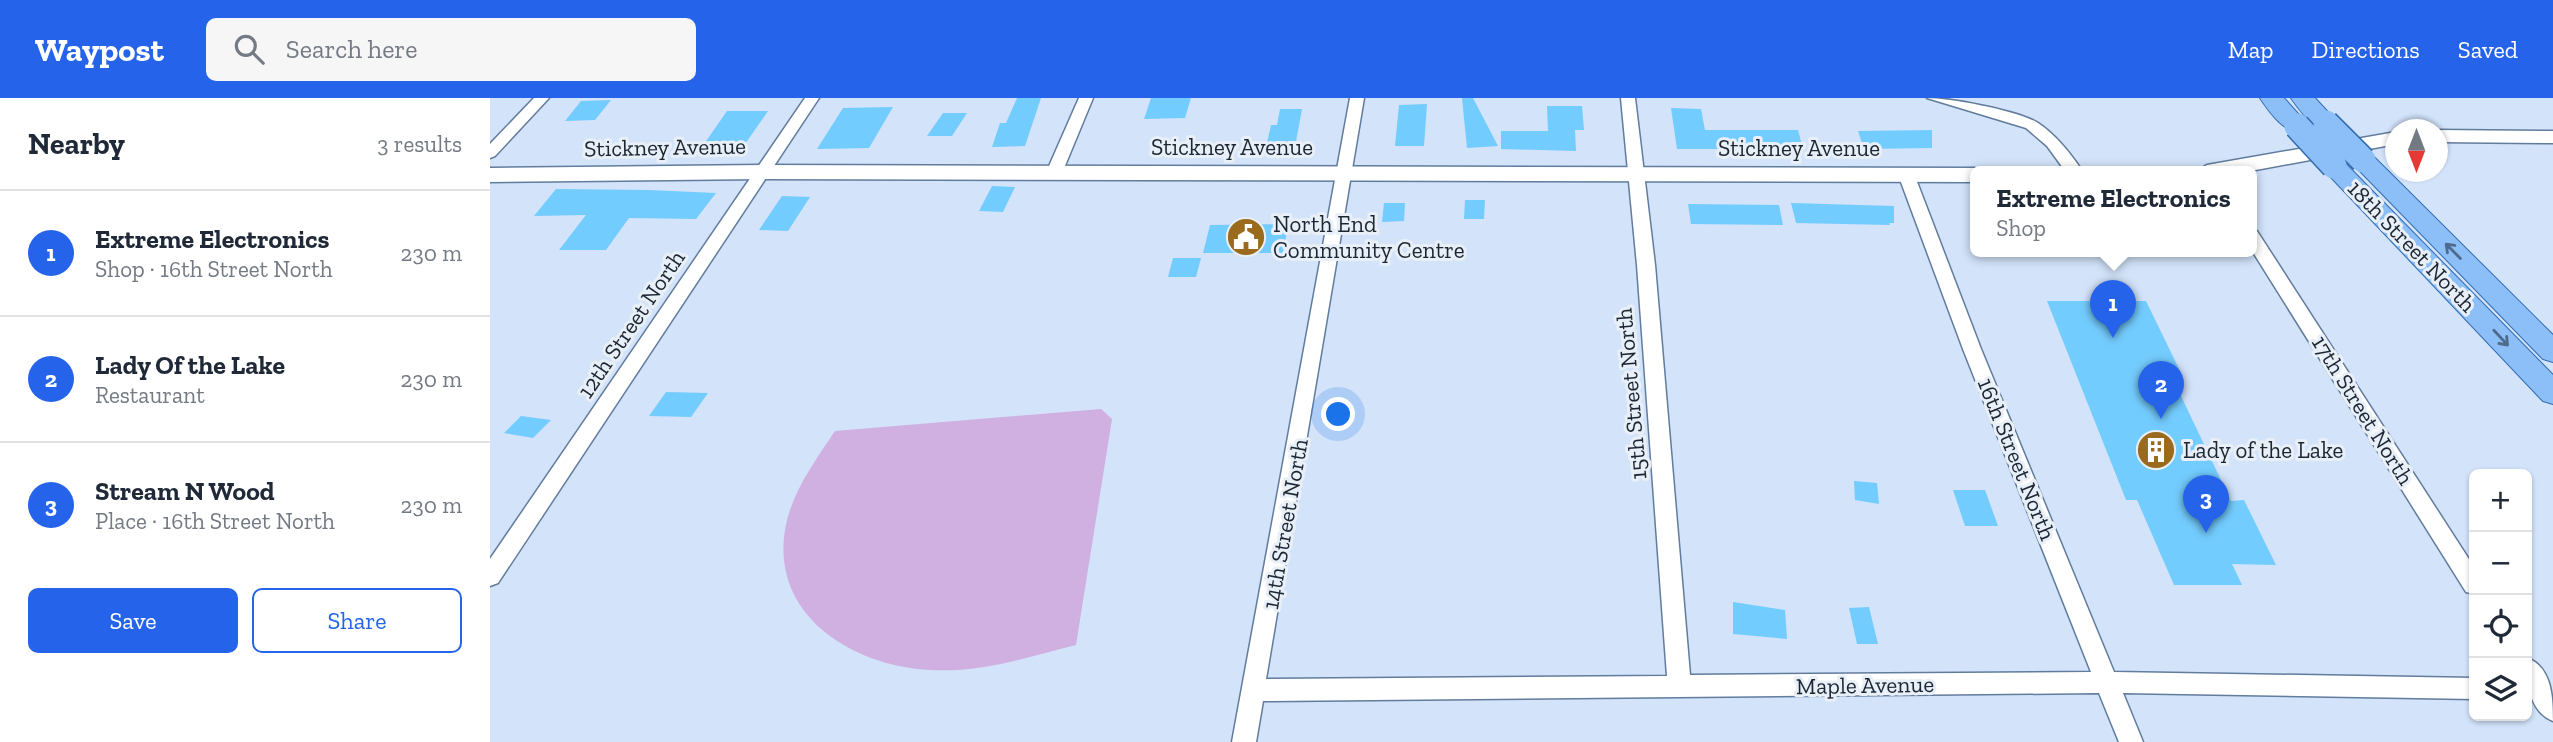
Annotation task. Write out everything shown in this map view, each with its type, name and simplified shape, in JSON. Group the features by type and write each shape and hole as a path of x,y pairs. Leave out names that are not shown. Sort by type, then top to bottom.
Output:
{"main road":[{"name":"18th Street North","path":"2271,98 2297,126 2337,156 2553,393"},
{"name":"18th Street North","path":"2302,98 2553,352"}],"street":[{"path":"490,153 542,98"},
{"name":"12th Street North","path":"490,577 813,98"},
{"path":"1054,173 1086,98"},
{"name":"14th Street North","path":"1244,742 1256,690 1357,98"},
{"name":"15th Street North","path":"1628,98 1646,265 1679,687"},
{"path":"1934,98 2031,125 2052,143 2070,166"},
{"path":"2448,136 2553,137"},
{"path":"2257,166 2337,156 2385,141"},
{"name":"Stickney Avenue","path":"490,175 762,172 1970,175"},
{"name":"16th Street North","path":"1906,174 1972,349 2109,682 2131,742"},
{"name":"17th Street North","path":"2257,244 2469,577"},
{"path":"2532,676 2543,695"},
{"name":"Maple Avenue","path":"1256,690 2109,682 2469,689"}],"shaded area":[{"path":"1101,409 1112,419 1076,645 986,667 930,670 873,659 847,647 824,631 805,611 791,588 784,561 785,530 798,490 835,431"}],"building":[{"path":"1017,98 1041,98 1025,146 992,147 1000,123 1006,123"},
{"path":"1151,98 1191,98 1185,118 1144,119"},
{"path":"1462,98 1473,98 1498,146 1467,148"},
{"path":"611,100 595,120 565,121 581,101"},
{"path":"1427,104 1424,146 1395,146 1399,105"},
{"path":"1547,106 1582,106 1584,130 1575,130 1576,151 1501,149 1501,131 1548,131"},
{"path":"893,107 869,148 817,149 843,108"},
{"path":"1671,108 1701,109 1705,130 1798,130 1803,149 1677,149"},
{"path":"1280,109 1302,109 1295,147 1266,147 1271,125 1277,125"},
{"path":"727,111 768,111 743,147 702,147"},
{"path":"943,113 967,113 952,136 927,136"},
{"path":"1932,130 1932,148 1864,149 1858,131"},
{"path":"992,186 1015,187 1003,212 979,211"},
{"path":"556,189 716,193 696,219 629,218 606,250 559,250 586,215 534,216"},
{"path":"782,196 810,197 788,231 759,230"},
{"path":"1465,200 1485,200 1484,219 1464,219"},
{"path":"1384,203 1405,203 1404,221 1382,222"},
{"path":"1791,203 1894,206 1894,223 1796,223"},
{"path":"1688,204 1779,205 1783,225 1691,224"},
{"path":"1288,224 1283,253 1203,253 1210,225"},
{"path":"1173,258 1201,258 1196,277 1168,277"},
{"path":"2047,301 2146,301 2182,375 2171,375 2231,501 2244,500 2276,565 2232,564 2242,585 2174,585 2137,500 2126,500"},
{"path":"666,392 708,393 691,417 649,416"},
{"path":"521,416 551,420 533,438 504,433"},
{"path":"1854,481 1877,483 1879,504 1855,500"},
{"path":"1953,490 1985,490 1998,526 1965,526"},
{"path":"1733,602 1785,610 1787,639 1733,634"},
{"path":"1869,607 1878,644 1857,644 1849,608"}],"place":[{"name":"North End Community Centre","path":"1246,237"},
{"name":"Extreme Electronics","path":"2113,338"},
{"name":"Lady Of the Lake","path":"2161,419"},
{"name":"Lady of the Lake","path":"2156,450"},
{"name":"Stream N Wood","path":"2206,533"}]}
